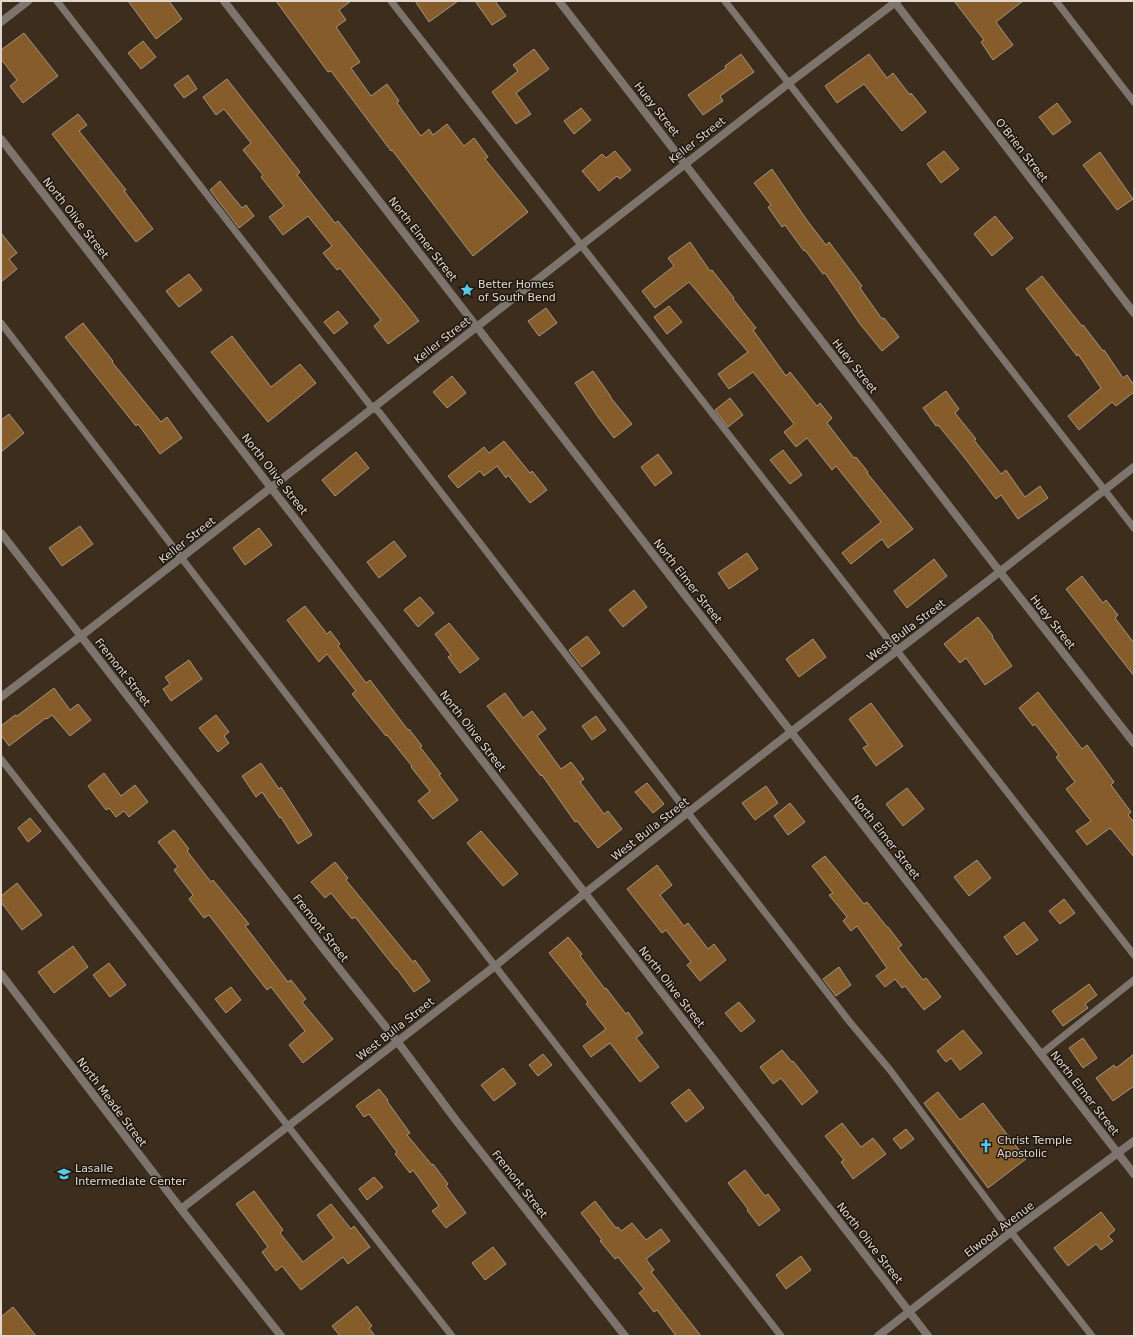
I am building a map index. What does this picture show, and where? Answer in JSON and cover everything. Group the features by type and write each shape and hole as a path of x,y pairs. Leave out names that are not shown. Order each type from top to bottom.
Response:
{"street":[{"path":"1,22 28,1"},
{"name":"North Elmer Street","path":"224,1 1134,1174"},
{"name":"Huey Street","path":"559,1 1134,744"},
{"name":"Keller Street","path":"1,697 182,558 685,164 895,2"},
{"name":"O'Brien Street","path":"895,2 1134,313"},
{"name":"North Olive Street","path":"1,139 928,1336"},
{"name":"West Bulla Street","path":"181,1209 495,966 585,893 791,732 1134,467"},
{"name":"Fremont Street","path":"1,533 322,947 397,1041 455,1120 625,1336"},
{"name":"North Meade Street","path":"1,974 181,1209 281,1336"},
{"name":"Elwood Avenue","path":"878,1336 1011,1232 1134,1141"}],"lane":[{"path":"57,1 370,405 379,412 688,814 890,1070 1011,1232 1092,1336"},
{"path":"390,1 1134,954"},
{"path":"725,1 1134,528"},
{"path":"1056,1 1134,102"},
{"path":"1,323 495,966 782,1336"},
{"path":"1,758 452,1336"},
{"path":"1041,1054 1134,980"}],"building":[{"path":"128,1 169,1 182,19 156,39"},
{"path":"276,1 351,1 339,10 346,20 336,27 360,62 351,68 371,96 387,84 399,101 397,103 421,136 429,129 433,135 447,124 464,146 474,138 488,157 485,159 528,212 473,256 331,71 328,72"},
{"path":"415,1 458,1 429,22"},
{"path":"475,1 495,1 506,16 492,25"},
{"path":"954,1 1023,1 996,22 1013,45 993,60 981,42 984,40"},
{"path":"24,33 58,76 23,103 10,86 17,80 1,59 1,50"},
{"path":"143,41 156,57 141,69 128,53"},
{"path":"534,49 549,69 516,93 531,114 516,124 492,92 518,71 513,65"},
{"path":"741,54 754,72 720,96 723,101 703,115 688,95 726,68 725,66"},
{"path":"869,54 887,78 893,73 910,95 911,93 926,112 902,131 864,84 837,103 825,86"},
{"path":"188,75 197,89 184,98 174,85"},
{"path":"227,79 300,172 297,175 335,223 338,221 419,321 388,344 374,326 381,320 340,268 337,270 323,253 332,246 308,216 283,235 269,217 284,206 261,177 263,175 243,150 251,143 224,109 216,115 203,97"},
{"path":"1057,103 1071,122 1053,135 1039,117"},
{"path":"581,108 591,120 574,134 564,121"},
{"path":"78,114 87,125 79,131 126,190 124,191 153,229 136,242 52,134"},
{"path":"615,151 631,170 620,179 617,176 599,191 582,171 602,154 606,158"},
{"path":"944,151 959,169 941,183 927,164"},
{"path":"1100,152 1133,199 1117,210 1083,165"},
{"path":"772,169 806,219 826,245 829,242 862,286 860,288 882,319 884,318 899,337 882,351 860,324 825,273 823,274 785,225 782,227 768,207 771,205 754,183"},
{"path":"220,181 242,208 246,205 254,216 239,228 210,190"},
{"path":"995,216 1013,238 992,256 974,234"},
{"path":"1,233 17,253 9,259 17,269 1,282"},
{"path":"690,242 710,271 712,270 756,328 753,330 786,376 790,372 817,406 820,403 832,418 827,423 913,529 888,548 882,539 851,564 842,553 881,522 836,466 832,470 807,438 796,447 784,432 794,424 753,372 729,389 718,374 748,352 689,282 655,308 642,291 674,266 668,258"},
{"path":"189,274 202,290 179,307 166,291"},
{"path":"1042,276 1082,326 1083,325 1103,351 1104,350 1123,378 1127,375 1134,385 1134,392 1116,406 1112,402 1079,430 1068,416 1101,388 1078,354 1077,356 1026,289"},
{"path":"669,306 682,322 667,334 654,317"},
{"path":"546,308 557,323 539,336 528,321"},
{"path":"338,311 348,323 334,334 324,322"},
{"path":"83,323 113,361 112,362 161,422 167,417 182,438 160,454 138,424 136,426 65,337"},
{"path":"232,336 271,387 300,364 316,383 268,422 211,352"},
{"path":"593,371 611,398 632,424 614,438 575,383"},
{"path":"452,376 466,393 447,408 433,392"},
{"path":"946,391 959,409 955,413 1001,474 1006,470 1025,497 1040,486 1048,498 1018,519 1001,495 996,499 964,457 938,425 936,426 923,408"},
{"path":"730,398 743,415 728,427 715,410"},
{"path":"9,414 24,433 1,452 1,420"},
{"path":"504,441 530,473 532,471 547,490 530,503 508,475 506,478 497,466 484,476 480,471 458,488 448,476 484,447 489,453"},
{"path":"783,450 802,475 790,484 770,460"},
{"path":"356,452 369,468 335,496 322,480"},
{"path":"658,454 672,473 655,486 641,467"},
{"path":"80,526 93,544 62,566 49,548"},
{"path":"259,528 272,545 245,565 233,548"},
{"path":"394,541 406,556 379,578 367,562"},
{"path":"747,553 758,569 729,589 718,573"},
{"path":"934,559 947,576 907,608 894,591"},
{"path":"1082,576 1103,603 1106,600 1118,615 1115,618 1134,643 1134,676 1066,589"},
{"path":"634,590 647,607 623,627 609,610"},
{"path":"420,597 434,613 418,627 404,610"},
{"path":"305,606 327,634 330,631 340,644 338,646 366,683 370,680 408,730 409,729 422,746 420,747 441,774 439,775 458,800 433,819 418,801 430,791 411,767 412,766 352,694 356,691 327,654 319,662 287,620"},
{"path":"978,617 993,636 992,637 1012,666 985,685 966,658 960,663 944,644"},
{"path":"449,623 479,659 460,673 448,657 451,655 435,634"},
{"path":"587,636 600,653 582,667 569,650"},
{"path":"813,639 826,657 799,677 786,659"},
{"path":"189,660 202,679 171,701 163,689 170,684 165,677"},
{"path":"54,688 70,710 78,704 91,720 70,736 52,715 9,746 1,735 1,726"},
{"path":"1038,692 1082,749 1087,745 1114,782 1111,785 1131,812 1128,815 1134,822 1134,857 1110,828 1087,845 1076,831 1091,821 1066,789 1075,782 1056,757 1059,755 1035,724 1033,726 1019,708"},
{"path":"505,693 523,718 532,711 546,729 537,736 561,769 571,762 584,779 580,782 604,814 608,811 622,829 598,848 577,821 575,822 542,775 541,776 487,706"},
{"path":"871,703 903,746 876,766 863,748 868,745 849,719"},
{"path":"216,715 229,732 224,736 229,743 218,752 199,728"},
{"path":"596,716 606,730 592,740 582,726"},
{"path":"261,763 279,789 281,787 312,835 298,844 281,817 280,818 262,792 256,797 242,776"},
{"path":"104,773 121,796 135,785 148,802 129,817 124,811 116,817 109,808 106,810 88,786"},
{"path":"647,783 664,804 653,813 635,792"},
{"path":"766,786 778,803 755,820 742,803"},
{"path":"907,788 924,809 903,826 886,804"},
{"path":"790,803 805,822 788,835 774,816"},
{"path":"30,818 41,831 28,842 18,828"},
{"path":"174,830 189,849 187,851 211,882 213,880 249,924 245,926 288,982 291,980 306,999 302,1002 333,1039 303,1063 289,1045 305,1031 271,987 267,990 209,915 204,918 189,899 193,895 174,870 178,867 158,842"},
{"path":"481,831 518,874 503,886 467,843"},
{"path":"825,856 864,904 867,902 888,927 902,945 898,948 923,980 926,978 941,997 924,1010 905,986 902,988 895,979 885,987 876,976 887,968 857,926 851,931 843,921 847,917 829,895 833,893 812,866"},
{"path":"977,860 991,878 969,896 954,877"},
{"path":"335,862 348,878 346,880 413,962 415,960 430,981 414,992 355,917 352,919 331,893 325,898 311,882"},
{"path":"657,865 672,885 660,895 684,926 688,923 708,949 714,944 726,960 700,981 687,965 691,962 666,930 662,933 627,889"},
{"path":"17,883 42,915 22,930 1,902 1,896"},
{"path":"1064,899 1075,913 1060,924 1049,911"},
{"path":"1024,922 1038,940 1017,955 1004,937"},
{"path":"568,937 582,954 580,956 605,989 606,988 626,1014 628,1012 643,1033 636,1038 659,1067 640,1082 610,1043 591,1057 583,1046 606,1029 586,1004 588,1002 549,953"},
{"path":"73,946 88,967 54,993 38,972"},
{"path":"109,963 126,985 110,997 93,975"},
{"path":"839,967 851,985 836,996 823,979"},
{"path":"1089,984 1097,995 1085,1004 1088,1008 1063,1026 1052,1011"},
{"path":"231,987 241,1000 226,1013 215,999"},
{"path":"739,1002 755,1021 741,1032 725,1013"},
{"path":"963,1030 982,1053 960,1070 951,1058 946,1062 937,1051"},
{"path":"1083,1038 1097,1058 1083,1068 1069,1048"},
{"path":"782,1050 818,1092 802,1105 781,1078 773,1084 760,1067"},
{"path":"543,1054 552,1065 538,1076 529,1065"},
{"path":"1134,1054 1134,1086 1113,1101 1096,1078 1114,1065 1116,1068"},
{"path":"503,1068 516,1084 494,1101 481,1085"},
{"path":"379,1089 410,1133 407,1135 432,1165 433,1164 448,1184 446,1186 466,1213 446,1228 432,1211 439,1206 413,1170 410,1173 395,1154 397,1152 369,1114 364,1117 356,1106"},
{"path":"689,1089 704,1108 686,1122 671,1103"},
{"name":"Christ Temple Apostolic","path":"938,1092 960,1120 983,1103 1026,1159 988,1188 924,1103"},
{"path":"842,1123 861,1147 873,1138 886,1154 853,1179 841,1162 844,1160 825,1136"},
{"path":"906,1129 914,1139 901,1149 893,1139"},
{"path":"745,1170 765,1196 768,1194 780,1210 759,1226 728,1183"},
{"path":"374,1177 383,1187 367,1200 359,1189"},
{"path":"254,1191 283,1230 280,1233 303,1262 334,1238 317,1215 331,1204 351,1229 354,1226 370,1247 348,1264 343,1257 301,1290 282,1266 276,1271 262,1252 268,1247 236,1204"},
{"path":"595,1201 616,1228 618,1227 621,1231 632,1223 646,1240 661,1229 670,1241 646,1259 654,1270 651,1272 701,1336 676,1336 657,1310 654,1312 639,1293 644,1289 618,1257 615,1259 600,1241 602,1240 581,1213"},
{"path":"1101,1212 1115,1230 1108,1236 1113,1241 1101,1250 1096,1244 1068,1266 1054,1248"},
{"path":"493,1247 506,1264 485,1280 472,1263"},
{"path":"801,1256 811,1270 786,1289 776,1275"},
{"path":"357,1306 372,1326 369,1328 375,1336 340,1336 332,1326"},
{"path":"13,1307 36,1336 1,1336 1,1317"}],"place":[{"name":"Better Homes of South Bend","path":"467,290"},
{"name":"Christ Temple Apostolic","path":"986,1146"},
{"name":"Lasalle Intermediate Center","path":"64,1174"}]}
